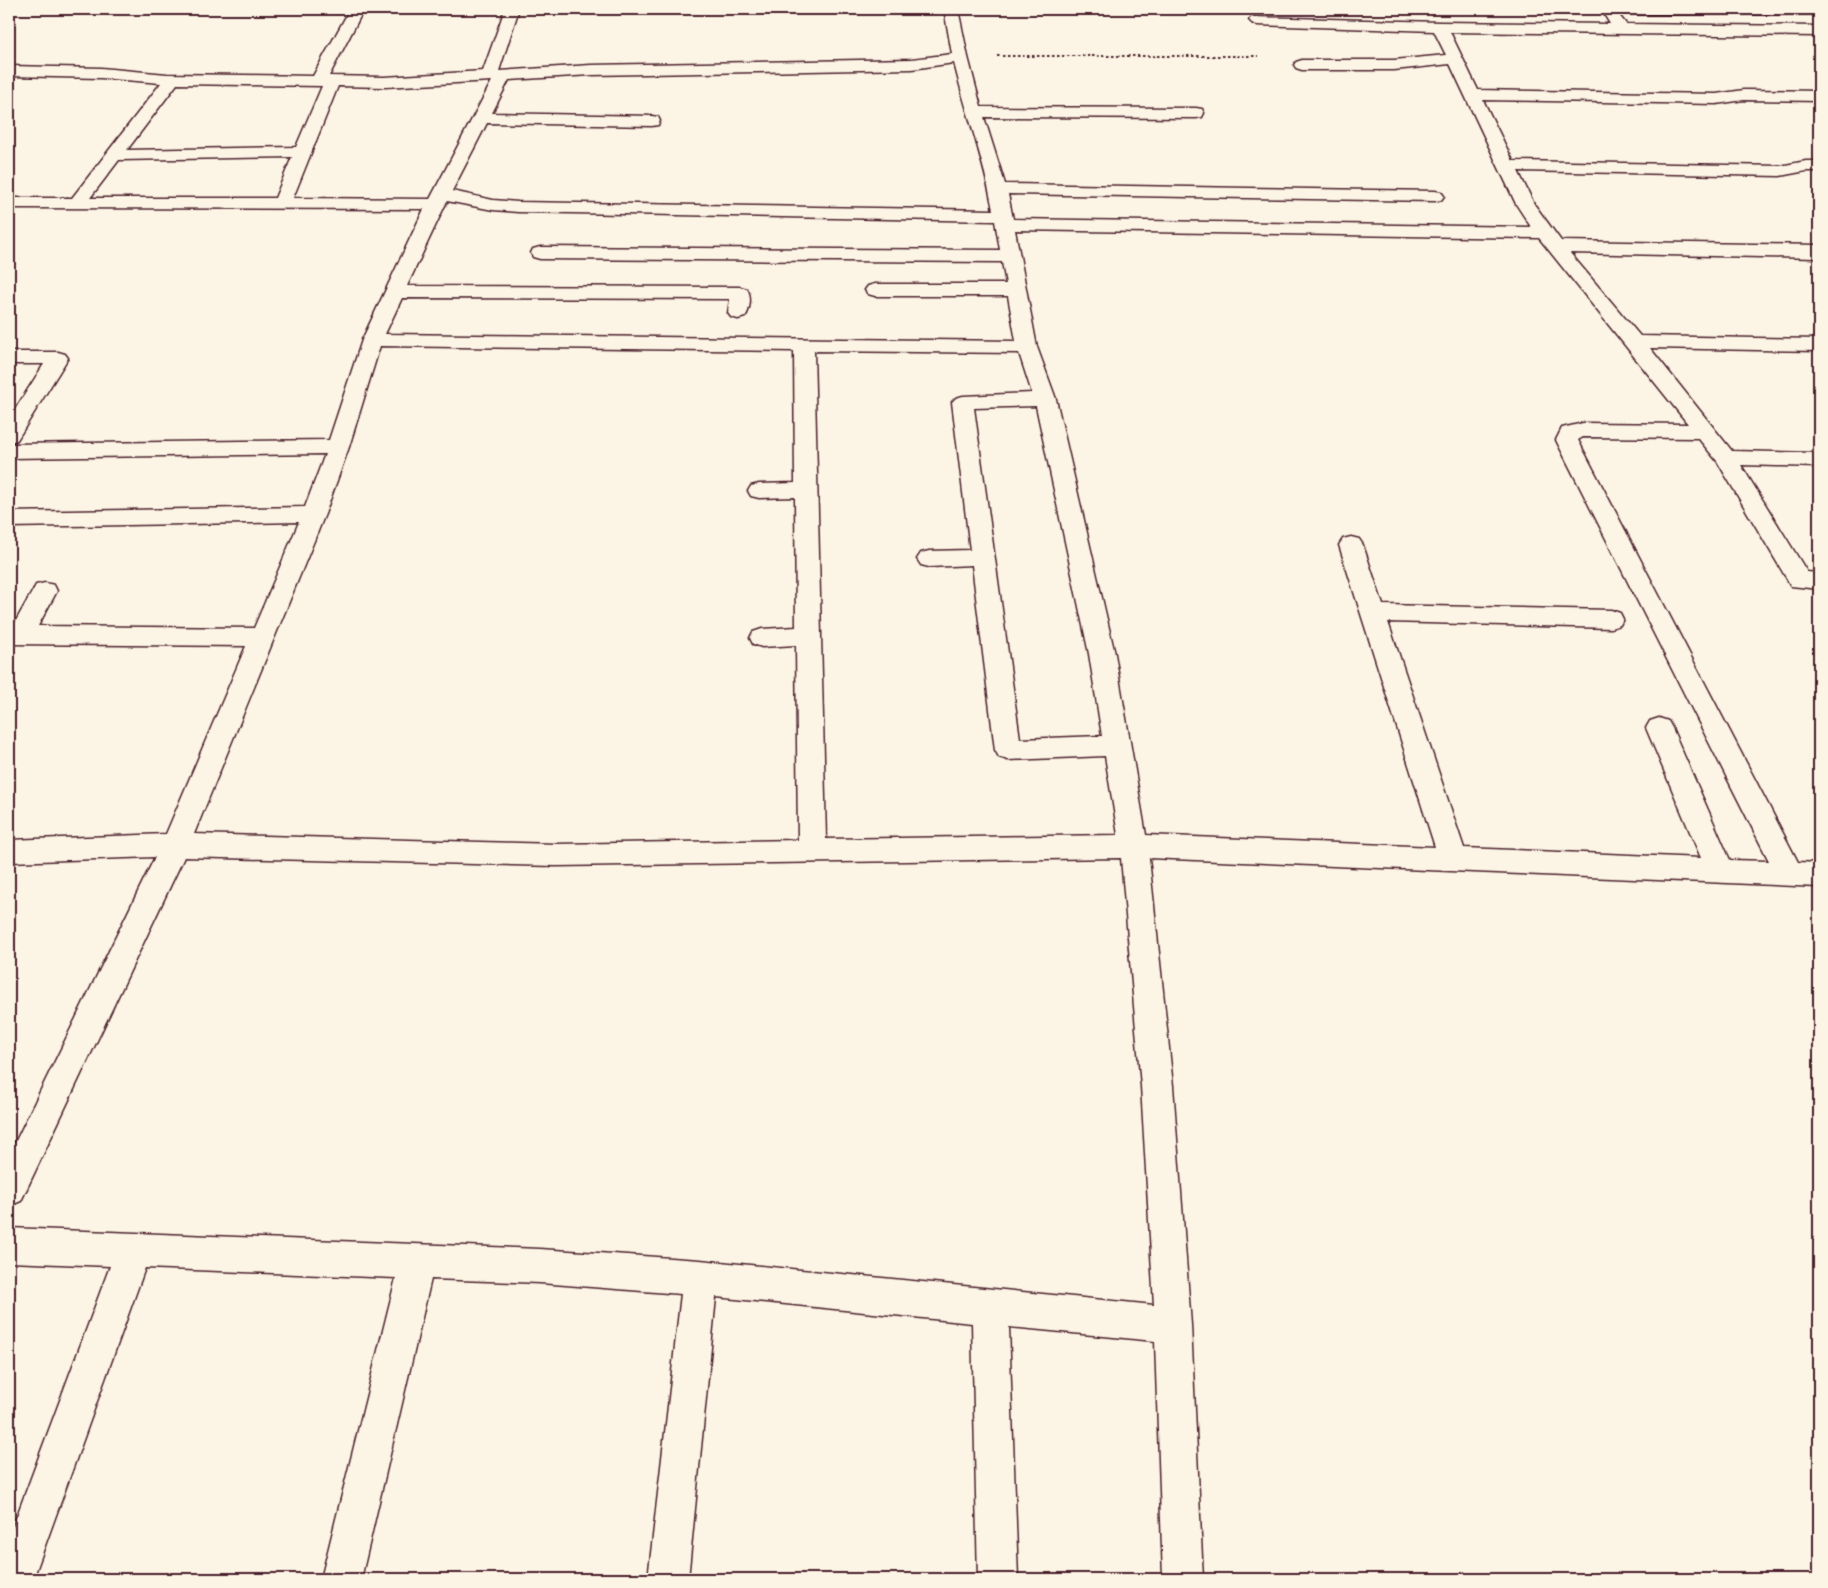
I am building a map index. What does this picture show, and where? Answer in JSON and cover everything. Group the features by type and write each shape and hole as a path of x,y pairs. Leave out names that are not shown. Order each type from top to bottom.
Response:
{"street":[{"path":"282,204 303,152 325,80 357,9"},
{"path":"9,1190 176,846 314,514 338,447 372,340 438,199 481,118 496,76 512,9"},
{"path":"951,9 974,112 998,190 1027,347 1045,399 1102,654 1134,846 1157,1086 1173,1325 1183,1579"},
{"path":"1621,29 1608,9 1819,10"},
{"path":"1257,20 1440,27 1819,31"},
{"path":"1440,27 1525,204 1550,240 1726,458 1800,580 1819,581"},
{"path":"9,71 101,73 173,79 384,82 591,70 912,64 960,56"},
{"path":"1302,65 1394,65 1455,59"},
{"path":"77,203 173,79"},
{"path":"1473,95 1716,99 1744,95 1819,96"},
{"path":"974,112 1196,113"},
{"path":"481,118 652,121"},
{"path":"114,155 303,152"},
{"path":"1506,166 1780,171 1806,166 1819,166"},
{"path":"998,190 1436,196"},
{"path":"9,203 282,204 438,199 518,207 1003,220 1819,251"},
{"path":"540,253 1010,256"},
{"path":"875,290 1016,290"},
{"path":"394,292 740,293 738,314"},
{"path":"372,340 1027,347"},
{"path":"1634,342 1819,345"},
{"path":"804,345 812,851"},
{"path":"9,358 58,358 9,435"},
{"path":"1045,399 963,402 1008,750 1117,745"},
{"path":"1704,431 1583,430 1570,433 1567,440 1790,874"},
{"path":"9,451 338,447"},
{"path":"1726,458 1819,460"},
{"path":"759,491 806,490"},
{"path":"9,519 314,514"},
{"path":"1351,545 1453,858"},
{"path":"929,559 983,557"},
{"path":"15,635 45,591"},
{"path":"1373,613 1611,619"},
{"path":"15,635 262,637"},
{"path":"762,638 809,635"},
{"path":"1659,728 1720,871"},
{"path":"9,851 176,846 556,856 1134,846 1453,858 1819,875"},
{"path":"9,1245 540,1266 700,1278 1173,1325"},
{"path":"13,1579 134,1250"},
{"path":"340,1579 417,1262"},
{"path":"668,1579 700,1278"},
{"path":"990,1306 998,1579"}],"path":[{"path":"960,56 1257,56"}]}
